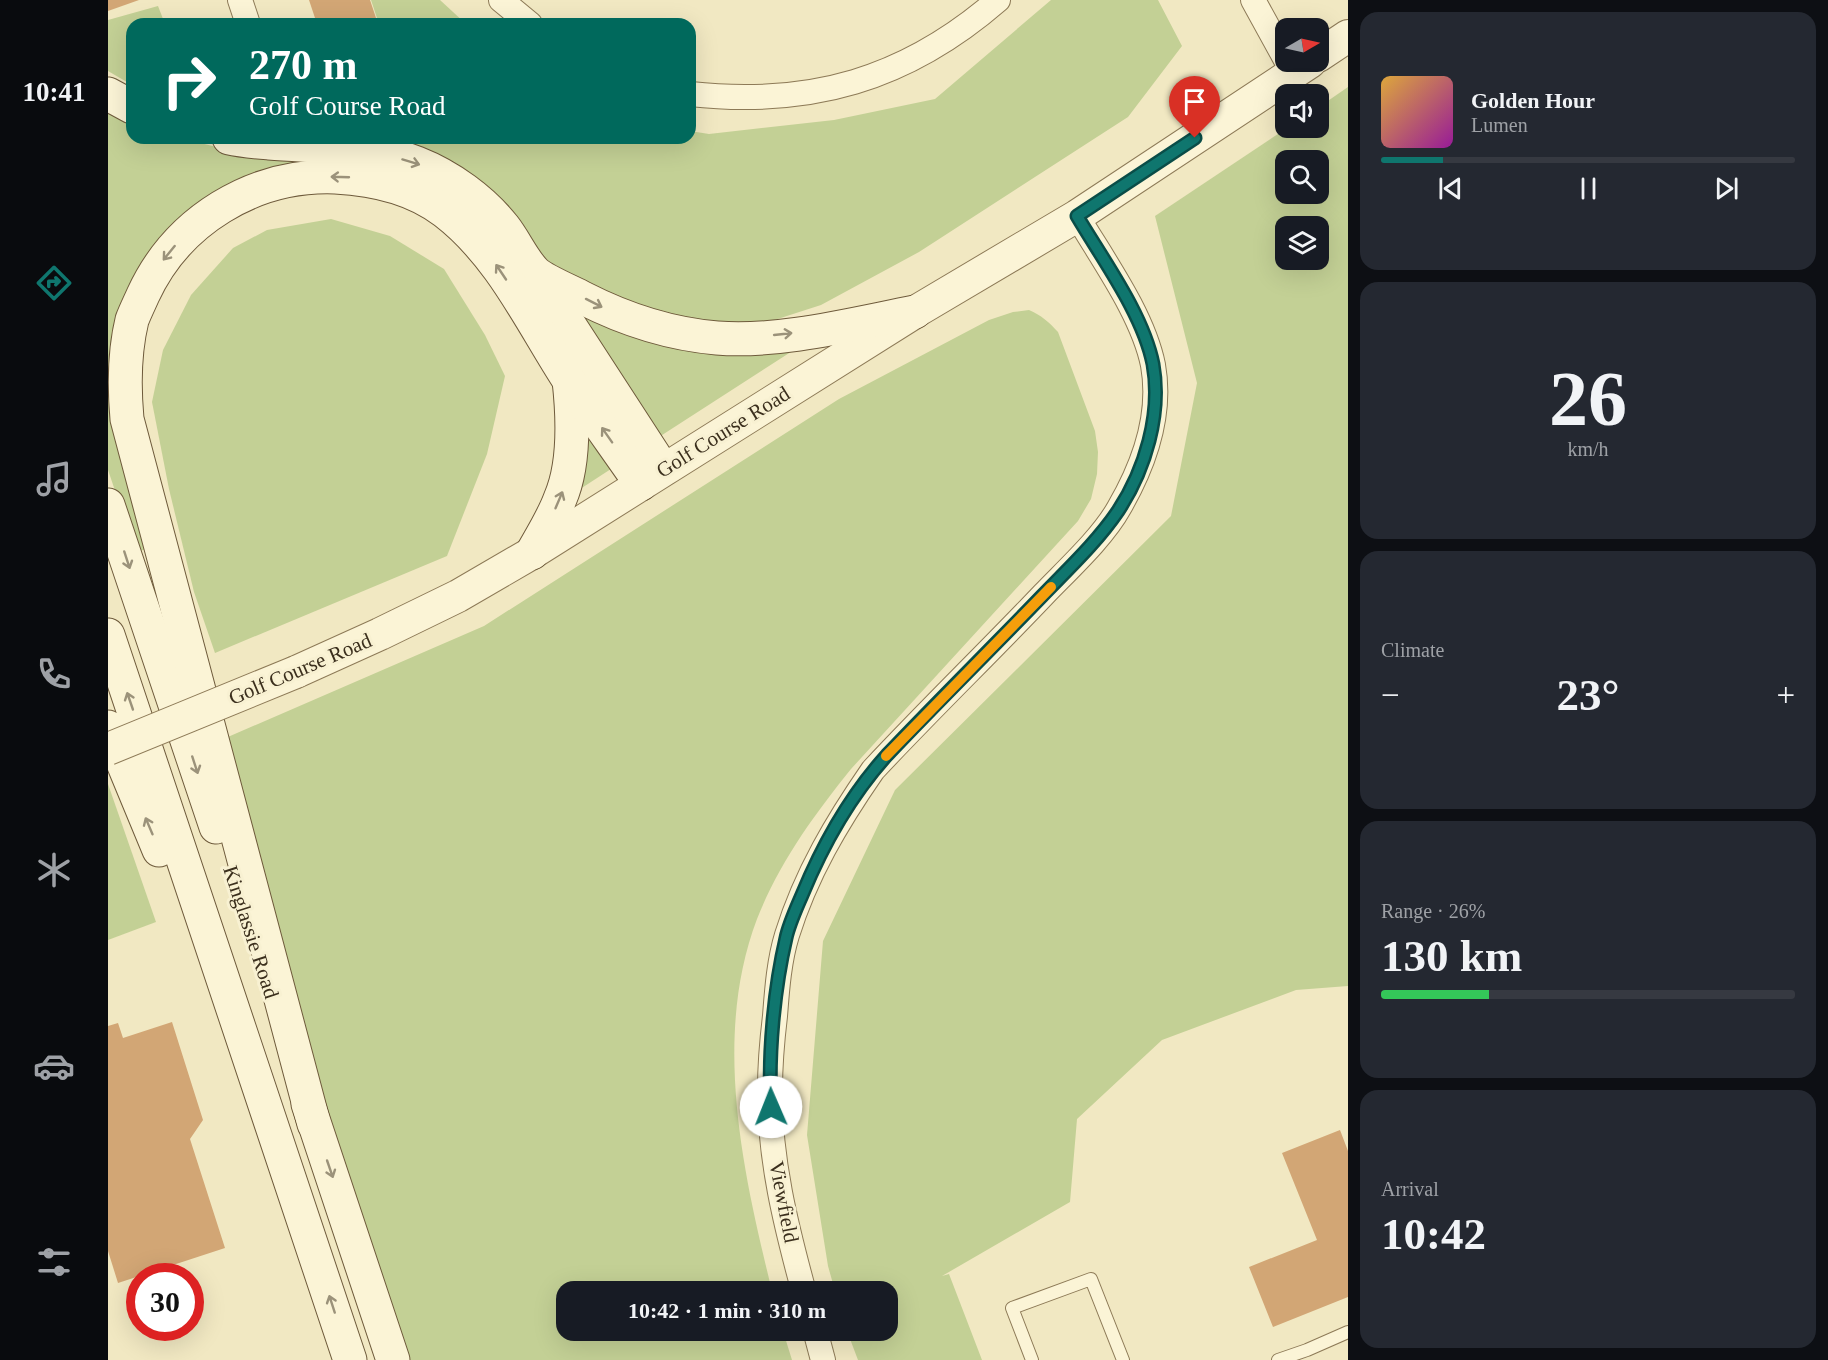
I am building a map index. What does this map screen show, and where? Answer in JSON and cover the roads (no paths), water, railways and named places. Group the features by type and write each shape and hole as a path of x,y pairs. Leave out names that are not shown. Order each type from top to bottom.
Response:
{"main road":[{"path":"108,94 126,104"},
{"path":"296,144 380,154 417,163 477,198 503,226 536,273 652,476"},
{"path":"314,1124 127,419 124,387 125,353 133,318 149,282 166,255 189,230 221,206 251,190 284,180 318,176 356,178 383,183 422,196 447,213 489,254 569,380 652,476"},
{"path":"536,273 603,308 638,323 678,333 719,338 761,337 812,331 915,312"},
{"path":"532,553 561,498 567,473 572,412 569,380"},
{"name":"Kinglassie Road","path":"108,505 393,1360"},
{"name":"Kinglassie Road","path":"108,635 350,1360"},
{"path":"108,727 269,1112"}],"street":[{"path":"240,0 246,18"},
{"path":"501,0 523,18"},
{"path":"696,95 728,99 784,97 838,88 889,70 946,39 998,0"},
{"path":"1253,0 1275,34"},
{"path":"1329,49 1348,36"},
{"name":"Golf Course Road","path":"108,749 296,672 458,596 532,553 915,312 1077,216 1283,72"},
{"name":"Viewfield","path":"801,1281 781,1200 772,1141 770,1090 777,986 786,937 816,860 844,811 873,770 1086,550 1118,511 1138,474 1150,439 1156,388 1153,364 1144,336 1134,313 1077,216"},
{"path":"818,1341 823,1360"}],"lane":[{"path":"1032,1360 1012,1308 1091,1279 1122,1360"},
{"path":"1278,1360 1348,1332"}]}
